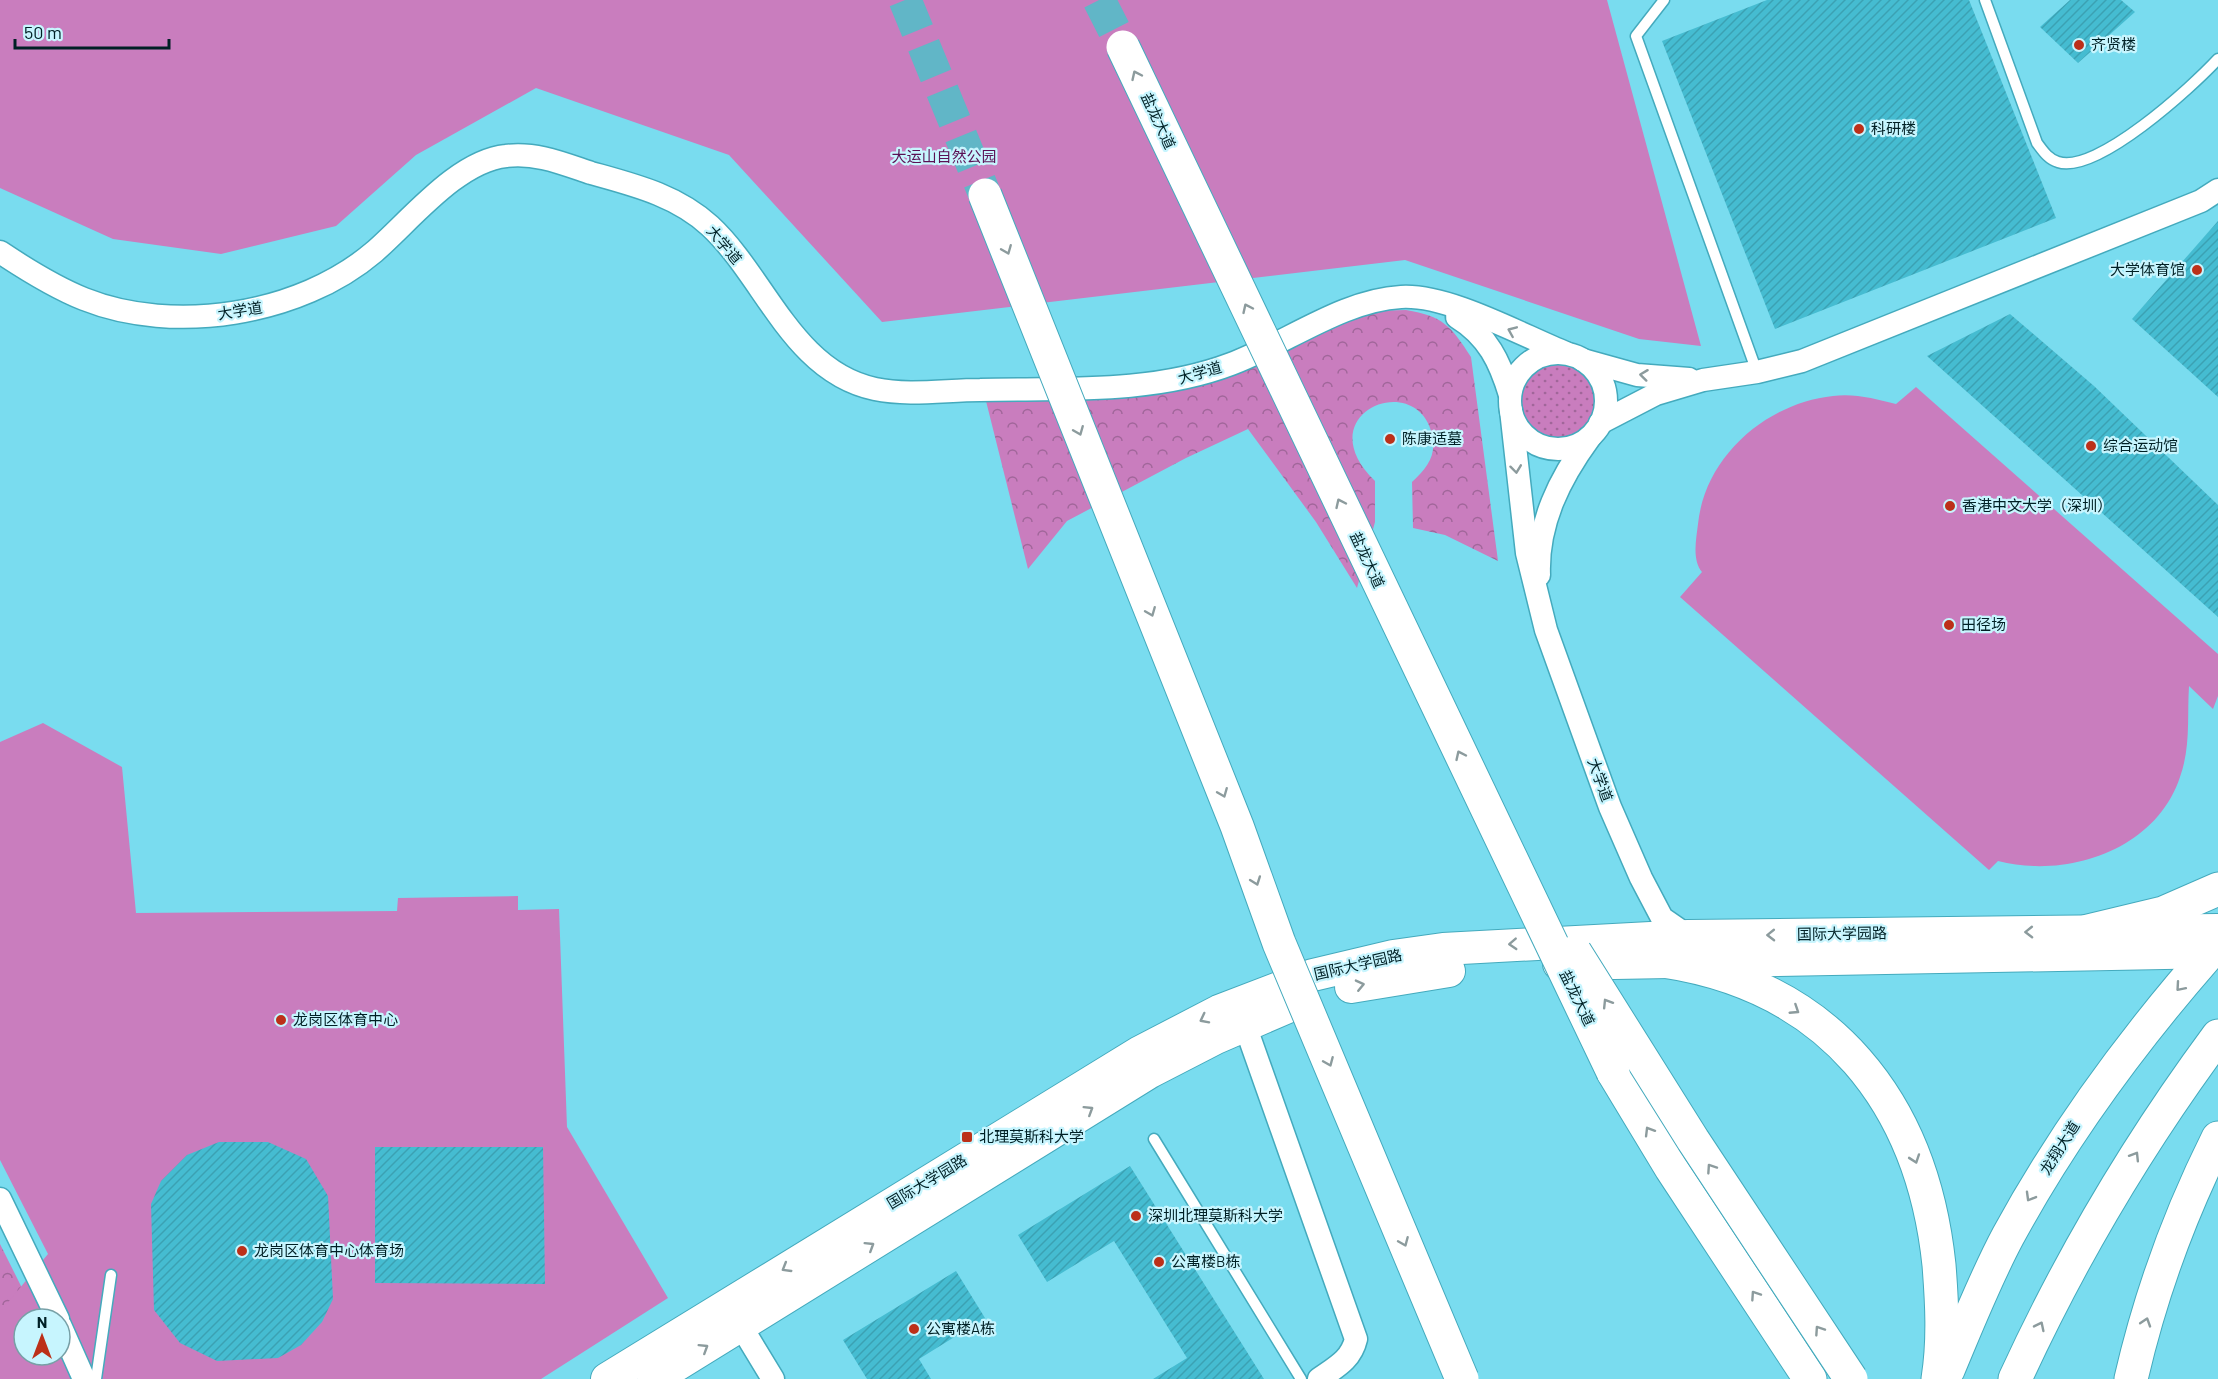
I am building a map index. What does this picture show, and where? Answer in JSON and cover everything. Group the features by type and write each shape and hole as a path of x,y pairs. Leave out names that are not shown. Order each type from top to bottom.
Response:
{"main road":[{"name":"盐龙大道","path":"1123,47 1613,1072 1671,1168 1810,1379"},
{"path":"985,195 1236,826 1279,943 1462,1379"},
{"path":"1480,797 1693,1140 1851,1379"},
{"path":"2088,931 2163,913 2218,889"},
{"name":"龙翔大道","path":"1944,1379 2007,1238 2043,1174 2121,1058 2216,945"},
{"path":"1663,961 1727,974 1784,1003 1840,1043 1883,1091 1914,1156 1936,1240 1943,1322 1938,1379"},
{"path":"2015,1379 2051,1303 2111,1194 2174,1097 2218,1036"},
{"path":"2131,1379 2140,1341 2161,1276 2182,1218 2218,1138"}],"street":[{"name":"大学道","path":"0,252 32,274 87,300 141,314 208,316 264,308 317,290 369,256 476,164 505,156 535,156 660,193 684,207 711,227 795,337 819,360 845,379 875,389 914,391 1104,387 1151,384 1195,377 1235,363 1359,306 1400,297 1422,297 1452,305 1573,356 1593,368 1602,381 1606,396 1605,410 1596,429 1560,484 1548,514 1539,569 1540,607"},
{"path":"1596,429 1656,394 1702,380 1757,372 1802,361 2201,201 2218,190"},
{"name":"大学道","path":"1422,297 1478,332 1500,365 1516,425 1526,436 1539,444 1553,448 1568,447 1596,429"},
{"path":"1510,403 1514,381 1522,368 1535,358 1550,353 1573,356 1637,375 1702,380"},
{"name":"大学道","path":"1510,403 1527,553 1540,607 1610,807 1641,878 1662,918 1688,936"},
{"name":"国际大学园路","path":"1242,1014 1313,975 1393,956 1484,946 1688,936 2088,931 2216,945"},
{"name":"国际大学园路","path":"654,1379 734,1315 1140,1052 1242,1014 1384,979 1475,968 2216,945"},
{"path":"1242,1014 1356,1339 1354,1350 1345,1362 1318,1379"},
{"path":"0,1199 52,1307"},
{"path":"734,1315 773,1379"},
{"name":"国际大学园路","path":"606,1379 734,1315"},
{"path":"72,1352 84,1379"}],"lane":[{"path":"1664,0 1636,36 1757,372"},
{"path":"1985,0 2037,143 2046,154 2058,162 2075,163 2092,156 2157,117 2218,59"},
{"path":"1154,1139 1301,1379"},
{"path":"96,1379 111,1275"}],"green space":[{"name":"大运山自然公园","path":"0,0 1607,0 1701,346 1639,339 1405,260 882,322 729,155 536,88 416,155 336,226 221,254 113,239 0,188"},
{"path":"1370,311 1419,312 1445,324 1458,337 1471,357 1498,561 1445,535 1413,528 1412,482 1430,461 1433,449 1432,434 1422,414 1407,404 1389,402 1372,408 1358,419 1353,436 1357,457 1375,481 1375,522 1357,588 1316,522 1248,429 1186,458 1067,521 1028,569 985,397 1151,393 1197,386"},
{"path":"1558,364 1572,367 1584,375 1592,387 1595,401 1592,415 1584,427 1572,435 1558,438 1544,435 1532,427 1524,415 1521,401 1524,387 1532,375 1544,367"},
{"name":"田径场","path":"1916,387 2218,654 2218,696 2213,709 2189,686 2186,754 2180,777 2168,802 2151,823 2130,840 2106,853 2080,862 2052,866 2025,866 1998,861 1989,870 1680,597 1702,572 1697,562 1696,550 1703,499 1726,455 1743,437 1785,409 1809,401 1849,395 1896,404"},
{"name":"龙岗区体育中心","path":"43,723 122,767 136,913 397,911 398,898 518,896 518,910 559,909 567,1127 668,1298 541,1379 0,1379 0,1312 48,1254 0,1160 0,742"},
{"path":"0,1244 23,1290 0,1316"}],"building":[{"name":"科研楼","path":"1767,0 1969,0 2056,218 1775,329 1662,41"},
{"name":"齐贤楼","path":"2070,0 2121,0 2135,12 2078,63 2040,27"},
{"name":"大学体育馆","path":"2218,221 2218,397 2132,319"},
{"name":"综合运动馆","path":"2010,314 2094,386 2218,505 2218,617 1927,356"},
{"name":"龙岗区体育中心体育场","path":"219,1142 268,1142 306,1159 328,1196 333,1299 322,1322 301,1345 278,1358 217,1361 180,1343 154,1310 151,1204 161,1181 187,1155"},
{"path":"375,1147 543,1147 545,1284 375,1283"},
{"name":"公寓楼B栋","path":"1130,1166 1264,1379 1153,1379 1187,1358 1114,1241 1047,1282 1018,1235"},
{"name":"公寓楼A栋","path":"956,1271 985,1318 919,1359 931,1379 867,1379 843,1340"}],"tunnel":[{"path":"905,0 985,195"},
{"path":"1099,0 1123,47"}],"place":[{"name":"齐贤楼","path":"2079,45"},
{"name":"科研楼","path":"1859,129"},
{"name":"大学体育馆","path":"2197,270"},
{"name":"陈康适墓","path":"1390,439"},
{"name":"综合运动馆","path":"2091,446"},
{"name":"香港中文大学（深圳）","path":"1950,506"},
{"name":"田径场","path":"1949,625"},
{"name":"龙岗区体育中心","path":"281,1020"},
{"name":"北理莫斯科大学","path":"967,1137"},
{"name":"深圳北理莫斯科大学","path":"1136,1216"},
{"name":"龙岗区体育中心体育场","path":"242,1251"},
{"name":"公寓楼B栋","path":"1159,1262"},
{"name":"公寓楼A栋","path":"914,1329"}]}
